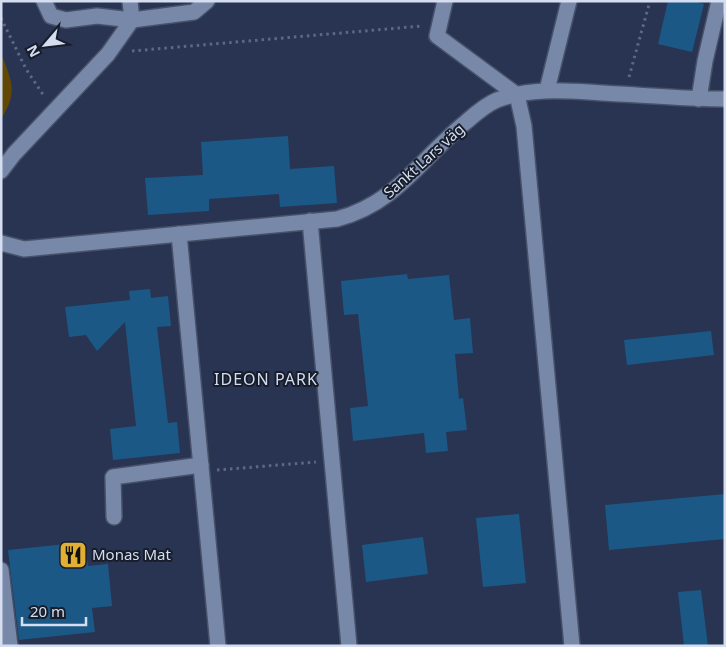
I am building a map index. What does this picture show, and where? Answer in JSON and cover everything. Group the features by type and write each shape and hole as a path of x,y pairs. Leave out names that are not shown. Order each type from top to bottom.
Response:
{"street":[{"path":"44,1 47,12 56,19 66,20 97,16 132,20 194,12 207,1"},
{"path":"1,171 14,154 108,54 132,20 130,1"},
{"path":"445,1 437,36 517,95 524,126 572,646"},
{"path":"547,90 569,1"},
{"path":"699,99 704,61 720,1"},
{"name":"Sankt Lars väg","path":"1,243 24,249 337,219 368,209 411,175 453,132 481,110 496,100 517,95 547,90 725,99"},
{"path":"310,221 330,460 349,646"},
{"path":"179,234 218,646"},
{"path":"114,517 113,477 202,468"},
{"path":"1,570 10,646"}],"path":[{"path":"624,94 650,1"},
{"path":"1,18 26,69 41,92 46,98 52,92"},
{"path":"108,54 422,26 437,36"},
{"path":"202,468 330,460"}],"shaded area":[{"path":"1,53 12,86 12,93 7,110 1,119"}],"building":[{"path":"668,1 694,1 704,4 692,52 658,44"},
{"path":"288,136 290,169 334,166 337,203 280,207 279,194 209,199 209,211 148,215 145,178 203,175 201,142"},
{"path":"407,274 408,279 449,275 454,320 470,318 473,353 455,354 459,399 463,398 467,430 446,432 448,451 426,453 424,433 353,441 350,408 368,406 358,314 344,315 341,281"},
{"path":"150,289 151,298 168,296 171,326 157,327 168,423 177,422 180,453 113,460 110,429 136,426 125,322 97,351 86,335 69,337 65,307 130,300 129,291"},
{"path":"711,331 714,355 627,365 624,340"},
{"path":"725,494 725,539 609,550 605,505"},
{"path":"519,514 526,583 483,587 476,518"},
{"path":"423,537 428,574 366,582 362,545"},
{"path":"85,542 88,566 108,564 112,606 92,608 95,632 19,640 8,550"},
{"path":"701,590 708,646 684,646 678,592"}],"place":[{"name":"Monas Mat","path":"73,555"}],"district":[{"name":"IDEON PARK","path":"266,379"}]}
